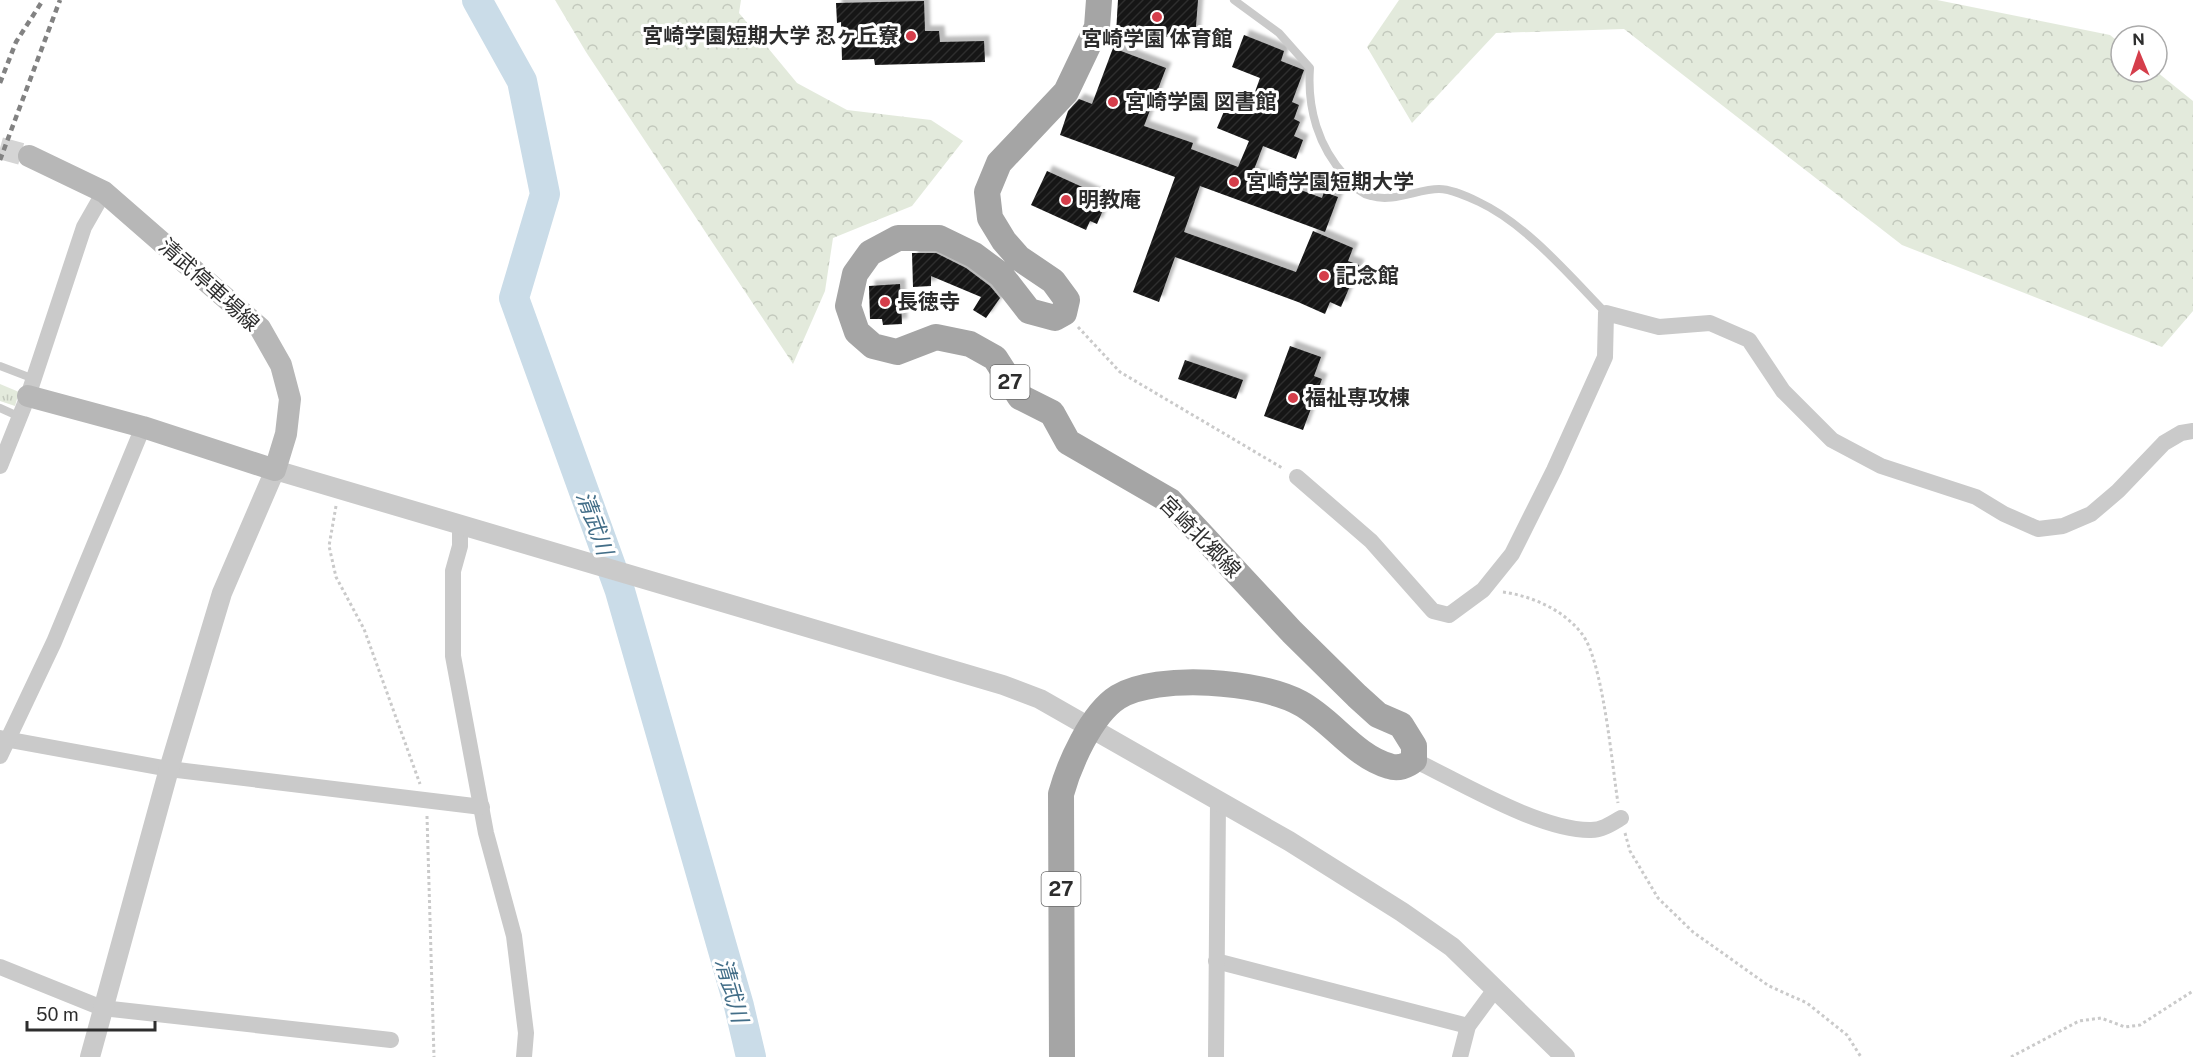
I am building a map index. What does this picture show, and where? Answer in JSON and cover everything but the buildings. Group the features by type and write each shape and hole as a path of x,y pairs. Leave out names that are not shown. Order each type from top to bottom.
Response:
{"main road":[{"path":"1064,313 1067,300 1053,281 1019,258 1004,241 990,218 987,192 999,163 1066,92 1097,27 1099,0"},
{"name":"清武停車場線","path":"29,156 104,192 260,328 280,364 290,399 286,434 275,470"},
{"name":"宮崎北郷線","path":"1064,313 1055,318 1029,311 1001,275 974,255 939,238 898,238 870,253 855,274 848,306 857,332 873,346 897,352 936,337 970,344 995,358 1020,397 1052,413 1068,442 1170,501 1292,632 1349,688 1378,715 1401,725 1414,746 1414,760"},
{"path":"31,388 275,470"},
{"name":"27","path":"1062,1057 1061,794 1069,766 1089,728 1117,698 1149,686 1231,684 1264,688 1300,703 1327,721 1365,755 1391,767 1407,766 1414,760"}],"street":[{"path":"0,466 31,388 84,227 104,192"},
{"path":"1297,477 1371,541 1433,612 1449,615 1483,590 1512,554 1554,470 1605,357 1606,313 1659,327 1710,323 1749,340 1783,391 1832,440 1881,466 1976,497 2004,514 2038,529 2063,526 2091,514 2118,491 2164,443 2181,433 2193,431"},
{"path":"0,756 4,739 54,642 143,427"},
{"path":"90,1057 102,1008 222,593 275,470 1003,685 1040,699 1288,841 1402,912 1452,947 1565,1057"},
{"path":"460,526 460,546 453,571 453,656 486,833 514,936 526,1033 524,1057"},
{"path":"4,739 170,770 482,807"},
{"path":"1414,760 1549,825 1591,830 1604,828 1621,819"},
{"path":"1216,1057 1218,801"},
{"path":"1216,961 1468,1026"},
{"path":"0,967 102,1008 391,1040"},
{"path":"1460,1057 1468,1026 1496,988"}],"lane":[{"path":"1234,0 1279,33 1310,68 1308,90 1318,136 1335,166 1353,186 1371,196 1391,197 1440,189 1479,202 1518,227 1606,313"},
{"path":"0,366 31,388"},
{"path":"0,408 20,417"}],"path":[{"path":"1064,313 1120,372 1297,477"},
{"path":"339,489 329,546 336,577 364,629 426,800 434,1057"},
{"path":"1483,590 1516,594 1546,605 1569,620 1584,635 1597,668 1621,819 1630,851 1658,898 1693,932 1769,986 1807,1004 1847,1035 1861,1057"},
{"path":"2011,1057 2079,1021 2101,1018 2125,1027 2140,1025 2193,991"}],"green space":[{"path":"555,0 741,0 739,13 797,83 847,110 931,120 963,141 912,206 833,238 825,291 793,364 586,52"},
{"path":"1399,0 1937,0 2109,35 2109,84 2169,84 2169,82 2193,101 2193,311 2162,347 1902,245 1624,29 1496,33 1412,123 1367,47"},
{"path":"0,384 19,392 15,406 0,401"}],"waterway":[{"name":"清武川","path":"477,0 522,81 545,194 514,298 620,591 739,1006 751,1057"}],"tunnel":[{"path":"0,148 29,156"}],"railway":[{"path":"0,83 16,42 43,0"},
{"path":"0,160 60,0"}],"place":[{"name":"宮崎学園 体育館","path":"1157,17"},
{"name":"宮崎学園短期大学 忍ヶ丘寮","path":"911,36"},
{"name":"宮崎学園 図書館","path":"1113,102"},
{"name":"宮崎学園短期大学","path":"1234,182"},
{"name":"明教庵","path":"1066,200"},
{"name":"記念館","path":"1324,276"},
{"name":"長徳寺","path":"885,302"},
{"name":"福祉専攻棟","path":"1293,398"}]}
